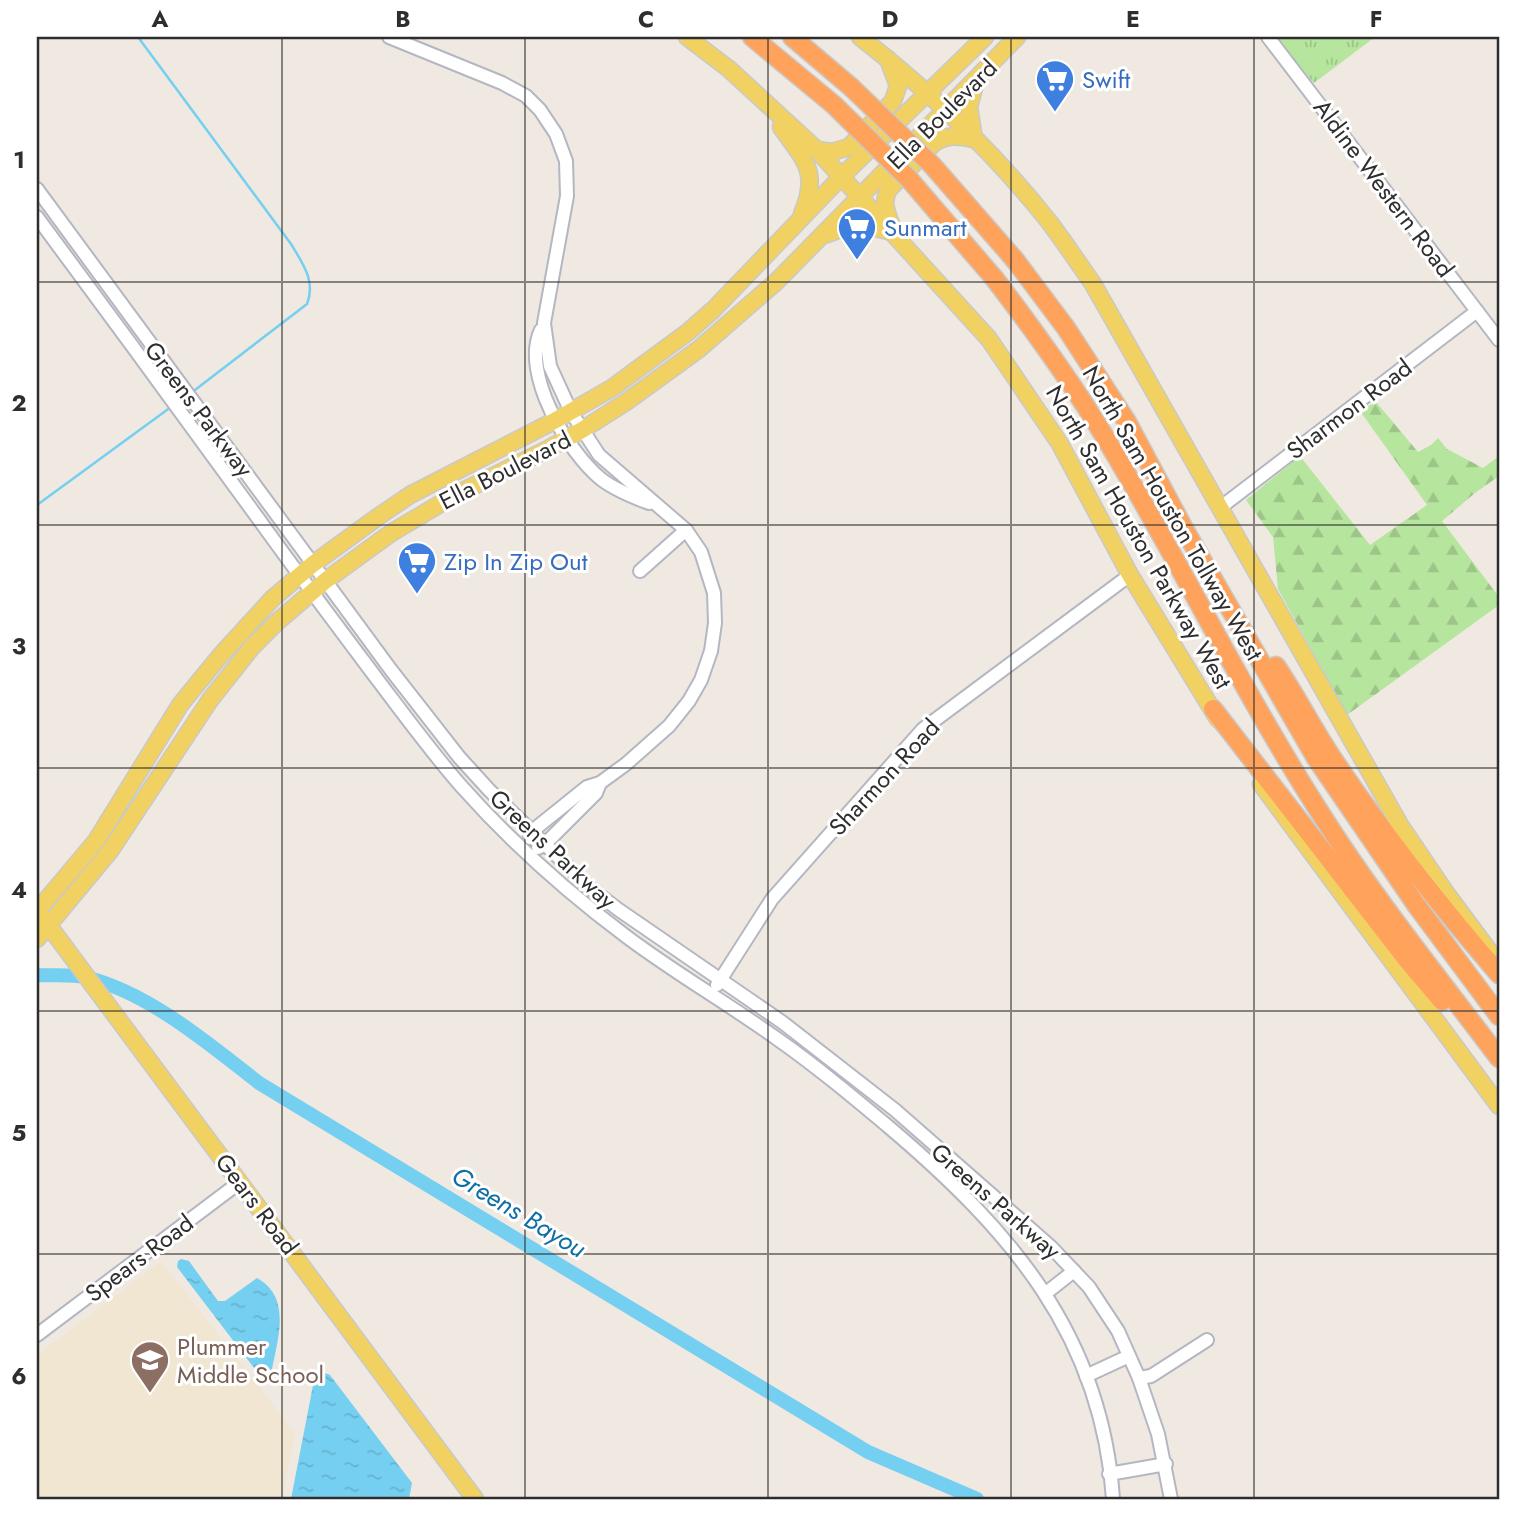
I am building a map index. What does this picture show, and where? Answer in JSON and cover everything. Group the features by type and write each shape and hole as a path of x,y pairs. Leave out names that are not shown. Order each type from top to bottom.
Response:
{"highway":[{"name":"North Sam Houston Tollway West","path":"752,37 834,105 909,179 994,278 1038,336 1104,436 1318,810 1353,863 1499,1058"},
{"name":"North Sam Houston Parkway West","path":"792,37 852,87 932,165 1015,260 1098,375 1127,422 1183,527"},
{"name":"North Sam Houston Tollway West","path":"1183,527 1316,758 1417,906 1499,1016"},
{"path":"1183,527 1281,674 1334,761 1405,860 1499,974"},
{"path":"1213,709 1408,961 1499,1067"}],"main road":[{"name":"North Sam Houston Parkway West","path":"687,37 763,99 817,150 972,318 1015,375 1060,444 1130,575 1249,769 1499,1105"},
{"path":"860,37 928,93 1008,174 1050,223 1093,284 1400,825 1499,964"},
{"name":"Ella Boulevard","path":"37,910 96,841 180,705 272,599 313,564 379,516 445,477 556,421 612,388 688,332 713,310 842,176 985,37"},
{"name":"Ella Boulevard","path":"37,939 110,850 170,758 234,669 275,624 325,581 391,533 455,495 582,430 699,349 765,292 1017,37"},
{"path":"817,150 832,152 849,147 893,101 898,86 888,59"},
{"path":"974,139 969,107 976,79"},
{"path":"763,99 802,153 808,169 810,192 800,220"},
{"path":"894,233 885,210 884,197 889,189 943,138 955,135 974,139"},
{"path":"808,248 831,232 856,223 894,233"},
{"path":"747,275 765,292"},
{"path":"688,332 699,349"},
{"path":"445,477 455,495"},
{"path":"220,656 234,669"},
{"path":"153,747 170,758"},
{"path":"96,841 110,850"},
{"name":"Gears Road","path":"37,910 475,1499"}],"street":[{"path":"390,37 502,83 526,96 540,110 556,134 566,161 567,196 544,323 538,335 537,366 546,400 566,438 601,480 656,506"},
{"name":"Aldine Western Road","path":"1268,37 1499,340"},
{"name":"Greens Parkway","path":"37,189 391,670 459,757 531,832 590,888 826,1055 1051,1247 1090,1287 1118,1331 1150,1405 1166,1465 1171,1499"},
{"name":"Greens Parkway","path":"37,216 312,593 464,789 526,852 609,924 654,957 713,993 827,1076 929,1162 978,1208 1020,1257 1046,1293 1086,1376 1100,1421 1113,1499"},
{"path":"106,310 118,299"},
{"name":"Sharmon Road","path":"1221,507 1477,311"},
{"path":"526,852 531,832 587,787 600,783 670,726 701,680 711,651 715,623 714,593 701,552 686,530 609,465 582,430 550,366 544,323"},
{"path":"239,492 253,482"},
{"path":"640,570 686,530"},
{"name":"Sharmon Road","path":"713,993 772,899 913,739 1130,575"},
{"path":"378,680 391,670"},
{"path":"526,852 544,845 596,793 600,783"},
{"path":"609,924 619,910"},
{"name":"Spears Road","path":"37,1335 240,1182"},
{"path":"1046,1293 1074,1271"},
{"path":"1139,1378 1151,1376 1207,1340"},
{"path":"1086,1376 1129,1356"},
{"path":"1109,1474 1166,1465"}],"shaded area":[{"name":"Plummer Middle School","path":"161,1261 295,1433 282,1499 37,1499 37,1355"}],"green space":[{"path":"1272,37 1375,37 1314,83"},
{"path":"1376,402 1418,452 1438,438 1447,449 1483,468 1499,456 1499,476 1442,521 1499,597 1499,605 1347,715 1278,589 1273,537 1246,500 1300,456 1370,545 1427,505 1360,411"}],"water":[{"path":"181,1259 189,1261 218,1301 225,1301 257,1278 268,1287 279,1308 280,1321 271,1374 265,1378 258,1373 177,1267"},
{"path":"323,1372 330,1375 412,1483 409,1499 291,1499 315,1375"}],"waterway":[{"path":"138,37 291,244 309,280 307,304 191,393"},
{"path":"37,505 171,407"},
{"name":"Greens Bayou","path":"37,975 85,977 132,994 199,1036 259,1083 868,1452 977,1499"}],"place":[{"name":"Swift","path":"1055,113"},
{"name":"Sunmart","path":"857,261"},
{"name":"Zip In Zip Out","path":"417,595"},
{"name":"Plummer Middle School","path":"150,1394"}]}
